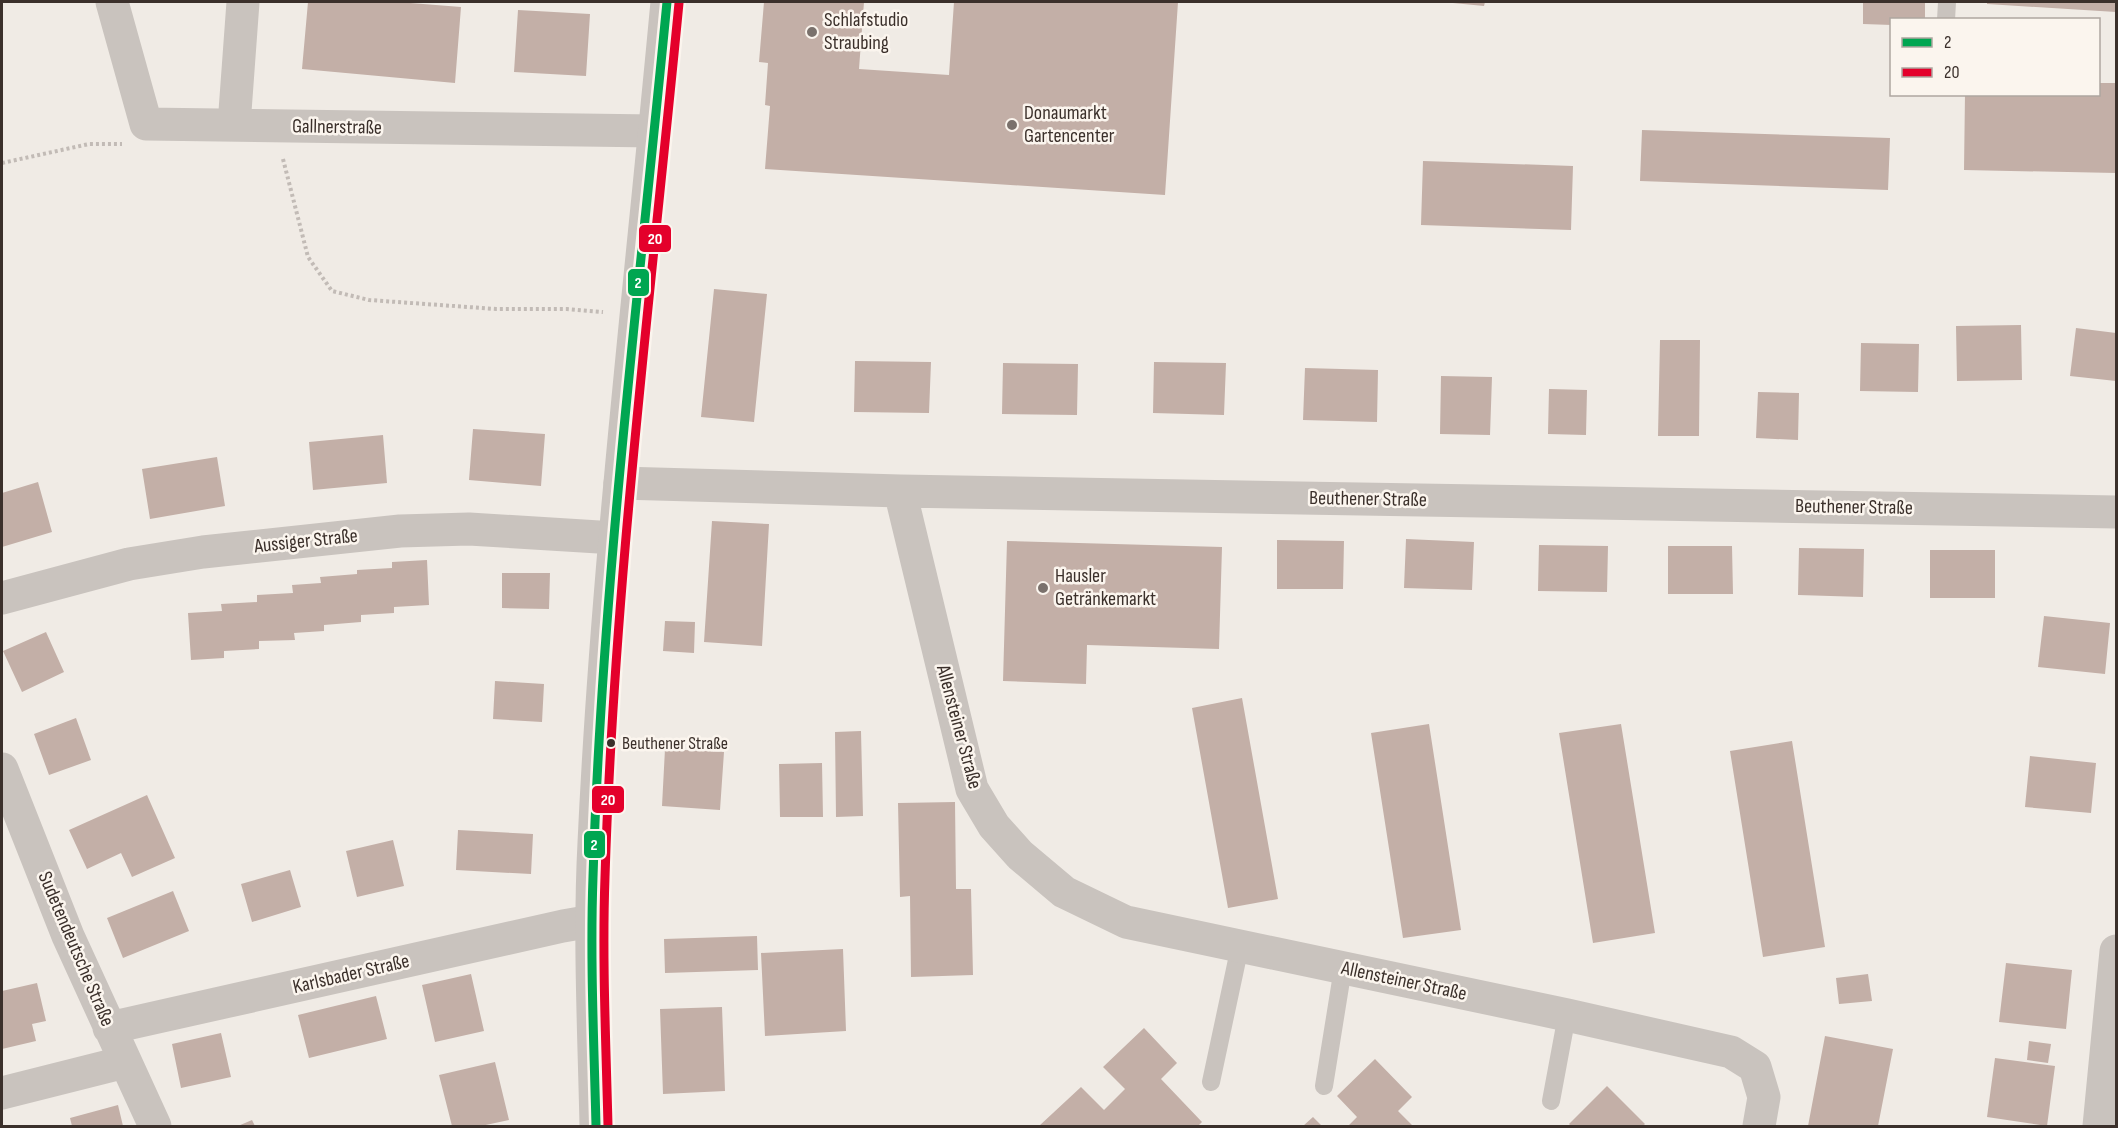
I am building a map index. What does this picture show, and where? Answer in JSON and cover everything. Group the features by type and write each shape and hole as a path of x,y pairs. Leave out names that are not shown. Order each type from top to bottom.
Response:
{"street":[{"name":"Gallnerstraße","path":"112,2 146,124 655,131"},
{"path":"234,125 243,2"},
{"path":"596,1126 592,921 594,843 615,538 667,2"},
{"name":"Beuthener Straße","path":"620,483 900,491 2116,512"},
{"name":"Allensteiner Straße","path":"900,491 972,789 994,826 1020,855 1064,892 1126,922 1731,1052 1755,1067 1764,1097 1759,1126"},
{"name":"Aussiger Straße","path":"2,598 129,564 203,552 400,531 469,529 615,538"},
{"name":"Sudetendeutsche Straße","path":"2,769 68,936 155,1126"},
{"name":"Karlsbader Straße","path":"109,1029 551,928 592,921"},
{"path":"2105,1119 2116,951"},
{"path":"2,1093 125,1062"}],"lane":[{"path":"1946,18 1947,2"},
{"path":"1211,1082 1240,946"},
{"path":"1324,1086 1343,968"},
{"path":"1551,1101 1567,1015"}],"path":[{"path":"276,126 308,257 332,291 369,300 496,309 567,309 610,313"},
{"path":"2,163 89,144 124,144"}],"building":[{"path":"308,2 398,2 461,7 455,83 302,69"},
{"name":"Donaumarkt Gartencenter","path":"764,2 864,2 859,69 949,75 954,2 1178,2 1165,195 765,169 770,106 765,105 768,63 759,62"},
{"path":"1454,2 1485,2 1484,6"},
{"path":"1863,2 1925,2 1925,18 1890,18 1890,25 1863,24"},
{"path":"1987,2 2116,2 2116,12 1987,4"},
{"path":"518,10 590,14 586,76 514,72"},
{"path":"2100,83 2116,83 2116,173 1964,170 1965,96 2100,96"},
{"path":"1642,130 1890,138 1888,190 1640,181"},
{"path":"1423,161 1573,166 1571,230 1421,225"},
{"path":"714,289 767,294 754,422 701,417"},
{"path":"2021,325 2022,380 1957,381 1956,326"},
{"path":"2076,328 2116,333 2116,381 2070,376"},
{"path":"1660,340 1700,340 1699,436 1658,436"},
{"path":"1861,343 1919,344 1918,392 1860,391"},
{"path":"855,361 931,362 929,413 854,412"},
{"path":"1154,362 1226,363 1224,415 1153,413"},
{"path":"1003,363 1078,364 1077,415 1002,414"},
{"path":"1305,368 1378,370 1377,422 1303,420"},
{"path":"1441,376 1492,377 1490,435 1440,434"},
{"path":"1549,389 1587,390 1586,435 1548,434"},
{"path":"1758,392 1799,393 1798,440 1756,438"},
{"path":"473,429 545,434 541,486 469,480"},
{"path":"383,435 387,483 313,490 309,442"},
{"path":"217,457 225,506 150,519 142,469"},
{"path":"38,482 52,532 2,547 2,493"},
{"path":"712,521 769,524 762,646 704,642"},
{"path":"1406,539 1474,542 1472,590 1404,588"},
{"path":"1277,540 1344,541 1343,589 1277,589"},
{"path":"1007,541 1222,547 1219,649 1087,645 1086,684 1003,681"},
{"path":"1539,545 1608,546 1607,592 1538,591"},
{"path":"1668,546 1732,546 1733,594 1668,594"},
{"path":"1799,548 1864,549 1863,597 1798,595"},
{"path":"1930,550 1995,550 1995,598 1930,598"},
{"path":"427,560 429,605 394,607 394,613 361,615 361,622 324,625 324,631 294,633 295,640 259,641 259,649 224,651 224,658 191,660 188,613 222,611 221,604 257,602 257,595 293,593 292,585 321,583 320,577 357,574 357,570 392,568 392,562"},
{"path":"502,573 550,573 549,609 502,608"},
{"path":"2044,616 2110,623 2105,674 2038,667"},
{"path":"665,621 695,622 694,653 663,651"},
{"path":"46,632 64,672 22,692 3,651"},
{"path":"495,681 544,684 542,722 493,719"},
{"path":"1242,698 1278,899 1228,908 1192,708"},
{"path":"76,718 91,760 49,775 34,734"},
{"path":"1429,724 1461,930 1403,938 1371,733"},
{"path":"1621,724 1655,933 1593,943 1559,733"},
{"path":"861,731 863,816 836,817 835,732"},
{"path":"1792,741 1825,947 1763,957 1730,751"},
{"path":"665,749 724,752 720,810 662,806"},
{"path":"2030,756 2096,763 2091,813 2025,807"},
{"path":"822,763 823,817 780,817 779,764"},
{"path":"147,795 175,858 132,877 121,853 87,869 69,830"},
{"path":"955,802 956,889 971,889 973,975 911,977 910,896 900,897 898,803"},
{"path":"458,830 533,834 531,874 456,870"},
{"path":"393,840 404,886 357,897 346,851"},
{"path":"290,870 301,907 252,922 241,884"},
{"path":"173,891 189,931 123,958 107,918"},
{"path":"757,936 758,970 665,973 664,939"},
{"path":"843,949 846,1031 765,1036 761,953"},
{"path":"2006,963 2072,970 2066,1029 1999,1022"},
{"path":"471,974 484,1031 435,1042 422,985"},
{"path":"1868,974 1872,1001 1839,1004 1836,978"},
{"path":"37,983 46,1021 32,1024 36,1041 2,1049 2,991"},
{"path":"376,996 387,1039 309,1058 298,1015"},
{"path":"722,1007 725,1091 663,1094 660,1009"},
{"path":"1144,1028 1177,1063 1161,1079 1202,1122 1198,1126 1039,1126 1081,1087 1104,1110 1125,1089 1103,1067"},
{"path":"221,1033 231,1077 181,1088 172,1044"},
{"path":"1825,1036 1893,1049 1878,1126 1808,1126"},
{"path":"2029,1041 2051,1044 2048,1063 2027,1060"},
{"path":"1995,1058 2055,1066 2047,1126 1987,1117"},
{"path":"1375,1059 1412,1097 1398,1111 1413,1126 1348,1126 1357,1117 1337,1096"},
{"path":"495,1062 509,1120 481,1126 452,1126 439,1075"},
{"path":"1607,1086 1645,1124 1643,1126 1571,1126 1569,1124"},
{"path":"118,1105 123,1126 72,1126 70,1118"},
{"path":"1313,1117 1322,1126 1303,1126"},
{"path":"252,1120 255,1126 238,1126"}],"transit line":[{"name":"2","path":"596,1126 592,908 604,658 623,439 667,2"},
{"name":"20","path":"608,1126 604,908 616,658 635,440 679,3"}],"place":[{"name":"Schlafstudio Straubing","path":"812,32"},
{"name":"Donaumarkt Gartencenter","path":"1012,125"},
{"name":"Hausler Getränkemarkt","path":"1043,588"},
{"name":"Beuthener Straße","path":"611,743"}]}
